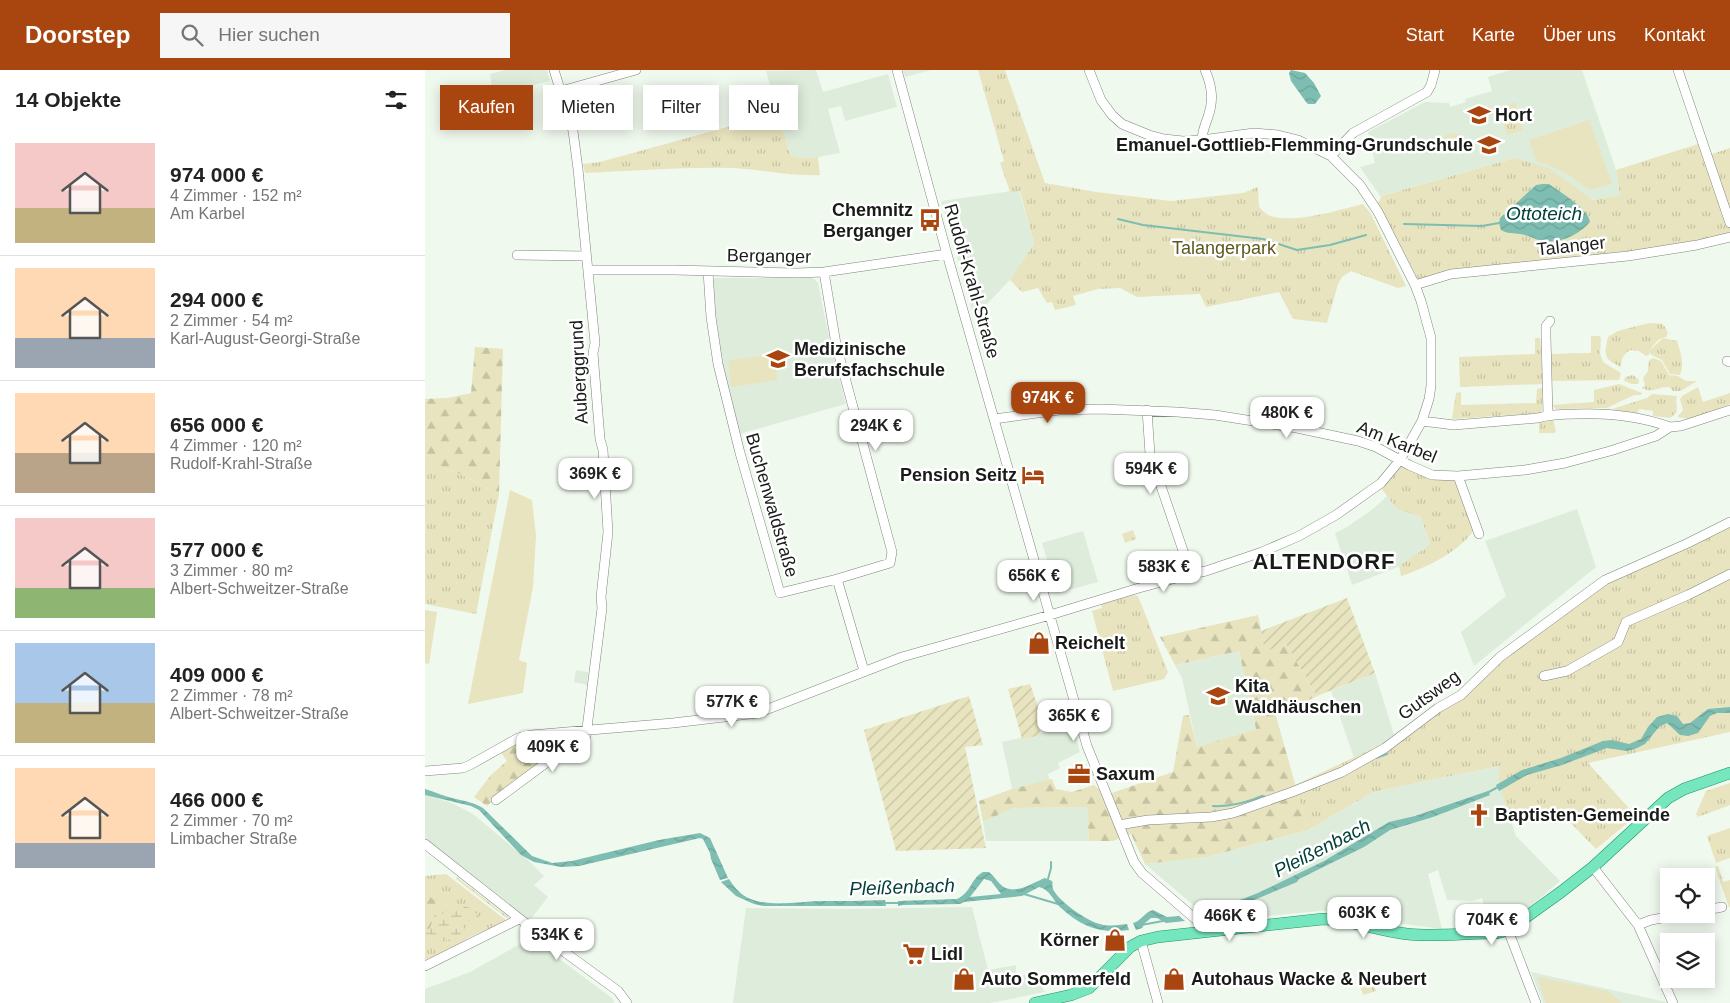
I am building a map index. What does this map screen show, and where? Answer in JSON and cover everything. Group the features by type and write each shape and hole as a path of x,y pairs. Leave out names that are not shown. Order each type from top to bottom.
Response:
{"main road":[{"path":"1035,1003 1071,995 1089,988 1130,947 1141,941 1201,927 1323,919 1340,920 1416,934 1497,933 1508,930 1593,867 1668,798 1684,789 1730,773"}],"street":[{"name":"Auberggrund","path":"555,70 559,85"},
{"path":"582,85 636,70"},
{"name":"Rudolf-Krahl-Straße","path":"897,70 947,254 1087,746 1135,862 1142,873 1186,910 1201,927"},
{"path":"425,771 463,768 518,738 531,735 715,719 758,713 903,657 1214,568 1262,552 1299,536 1336,515 1381,483 1400,460 1423,421 1431,386 1431,338 1415,285 1373,205 1360,185 1331,156 1297,140 1278,135 1254,133 1202,140 1164,139 1122,124 1101,100 1089,70"},
{"path":"1202,140 1202,132 1209,115 1212,89 1205,70"},
{"path":"1331,156 1353,133 1427,92 1435,70"},
{"path":"1678,70 1730,223"},
{"name":"Auberggrund","path":"573,130 595,343 593,353 599,439 603,450 608,532 601,597 602,608 588,730"},
{"name":"Talanger","path":"1415,285 1451,274 1643,254 1697,245 1730,237"},
{"name":"Berganger","path":"588,270 824,272 947,254"},
{"path":"517,255 587,256"},
{"name":"Buchenwaldstraße","path":"708,271 711,317 718,364 740,452 780,594 837,579"},
{"path":"824,272 836,344 892,552 890,563 837,579 864,671"},
{"path":"1548,415 1545,337 1546,326 1550,321"},
{"name":"Am Karbel","path":"994,419 1059,410 1147,410 1215,415 1297,428 1358,441 1376,447 1433,475 1458,476 1525,470 1611,452 1656,436 1669,427 1681,426 1730,410"},
{"path":"1147,410 1150,454 1191,574"},
{"path":"1423,421 1454,425 1538,418 1548,415 1617,414 1652,420 1669,427"},
{"path":"1458,476 1479,534"},
{"name":"Gutsweg","path":"1119,826 1148,820 1211,817 1233,813 1342,772 1385,748 1438,708 1461,695 1501,657 1605,580 1730,522"},
{"path":"1544,676 1567,671 1618,642 1626,622 1730,574"},
{"path":"496,800 573,743 587,736 588,730"},
{"path":"425,844 519,919 618,990 627,1003"},
{"path":"1593,867 1638,925 1673,1003"},
{"path":"1715,908 1721,907"},
{"path":"1638,925 1660,918"},
{"path":"425,966 519,919"},
{"path":"1508,930 1536,1003"},
{"path":"1141,941 1158,1003"}],"shaded area":[{"path":"505,70 547,70 550,81 533,85 492,85 490,74"},
{"path":"816,70 823,92 888,74 897,107 845,121 841,106 828,109 840,153 798,158 790,155 783,130 798,130 798,85 770,85 766,71"},
{"path":"903,70 931,70 905,77"},
{"name":"Emanuel-Gottlieb-Flemming-Grundschule","path":"1510,70 1582,70 1616,170 1620,195 1593,200 1572,184 1515,158 1380,196 1360,167 1375,163 1368,132 1425,102 1449,103 1450,107 1466,102 1465,99 1492,91 1488,77"},
{"path":"1019,190 1034,244 1010,280 985,306 973,314 941,201"},
{"name":"Medizinische Berufsfachschule","path":"715,278 813,278 818,283 830,342 846,404 739,434 728,395 718,345 712,282"},
{"path":"1387,496 1397,509 1421,517 1430,546 1398,567 1352,585 1335,533 1373,509"},
{"path":"1577,509 1596,567 1474,666 1461,632 1506,596 1485,541"},
{"path":"1083,531 1098,582 1057,593 1042,543"},
{"name":"Kita Waldhäuschen","path":"1239,651 1256,729 1197,747 1182,678 1175,665"},
{"path":"576,670 588,672 587,685 574,682"},
{"path":"1375,673 1395,738 1354,758 1331,691"},
{"path":"1073,726 1080,752 1058,763 1060,768 1048,774 1050,780 1012,789 1002,742"},
{"path":"1501,766 1498,780 1516,836 1560,881 1526,911 1506,924 1490,927 1482,898 1473,901 1447,900 1438,870 1428,874 1442,929 1382,921 1331,910 1212,921 1145,864 1207,857 1308,830 1373,792"},
{"path":"425,795 452,803 473,814 544,876 534,885 548,897 530,920 425,838"},
{"path":"1087,807 1089,841 986,841 983,822 1012,808"},
{"path":"972,907 988,970 1016,965 1016,975 1030,975 1039,980 1045,992 990,1003 733,1003 746,908"},
{"path":"531,938 612,998 614,1003 425,1003 425,989 470,972"},
{"path":"1531,972 1666,1002 1667,1003 1543,1003"}],"green space":[{"name":"Talangerpark","path":"978,70 1005,70 1045,183 1096,192 1171,201 1243,193 1258,187 1259,207 1268,215 1278,218 1315,216 1363,204 1371,214 1406,286 1398,288 1351,271 1342,277 1338,284 1327,323 1293,319 1279,292 1206,307 1200,294 1137,297 1120,288 1098,289 1073,296 1076,305 1055,310 1052,302 1047,303 1038,288 1022,292 1010,280 1034,244 1020,191 1010,192 1000,163 1004,161"},
{"path":"1516,103 1523,130 1507,135 1499,108"},
{"path":"1589,120 1612,184 1589,190 1564,173 1536,161 1529,140"},
{"path":"729,126 729,130 783,130 790,155 798,158 818,157 820,175 713,168 585,173 583,164 600,162"},
{"path":"1454,133 1457,134 1458,139 1456,141 1430,148 1426,146 1425,143 1427,141"},
{"path":"1698,144 1730,228 1730,236 1697,244 1422,281 1418,279 1377,203 1381,196 1515,158 1548,168 1593,200 1620,195 1616,170"},
{"path":"1730,148 1730,209 1709,155"},
{"path":"1246,244 1251,248 1243,260 1238,256"},
{"path":"1158,246 1208,246 1208,269 1158,269"},
{"path":"1649,323 1663,325 1668,333 1666,337 1655,343 1649,355 1646,356 1639,351 1630,350 1623,357 1621,367 1608,359 1606,348 1608,337 1618,331"},
{"path":"1591,336 1599,336 1601,338 1600,353 1603,362 1621,373 1619,380 1552,381 1551,354 1591,353"},
{"path":"1535,338 1540,338 1543,384 1460,387 1459,357 1535,354"},
{"path":"1663,338 1677,341 1682,362 1680,375 1670,374 1662,360 1650,354 1650,350"},
{"path":"475,347 503,349 499,494 462,475 425,460 425,399 448,398 471,393"},
{"path":"774,354 777,380 731,387 728,361"},
{"path":"1653,358 1661,361 1669,375 1678,376 1686,381 1697,381 1681,391 1673,391 1669,387 1652,390 1642,388 1645,385 1643,378 1648,371 1649,360"},
{"path":"1633,375 1639,380 1638,384 1624,381 1625,377"},
{"path":"1619,384 1642,393 1607,408 1556,409 1552,405 1594,402 1594,390"},
{"path":"1698,387 1703,402 1730,393 1730,404 1690,419 1678,417 1683,410 1680,399 1682,396"},
{"path":"1542,388 1541,413 1452,419 1456,393 1461,392 1461,405 1536,403 1537,389"},
{"path":"1652,394 1677,396 1676,413 1670,418 1653,416 1653,411 1639,409 1637,415 1612,409 1647,398"},
{"path":"1553,418 1556,432 1539,433 1539,421"},
{"path":"425,460 462,475 499,494 476,614 425,604"},
{"path":"1403,466 1456,481 1474,530 1468,538 1451,552 1421,569 1401,576 1399,566 1430,545 1421,517 1397,509 1381,488 1399,467"},
{"path":"510,490 532,500 536,536 533,587 519,660 527,663 523,693 468,704"},
{"path":"1730,525 1730,732 1588,763 1636,816 1596,849 1557,809 1511,822 1498,780 1500,766 1373,792 1308,830 1295,785 1395,738 1462,695 1601,585"},
{"path":"1133,530 1136,539 1125,543 1122,534"},
{"path":"1134,595 1138,596 1168,672 1164,679 1113,691 1092,611 1102,608 1101,603"},
{"path":"1347,598 1375,673 1317,696 1286,644 1265,651 1261,631"},
{"path":"425,610 437,612 429,664 425,663"},
{"path":"1258,615 1265,650 1286,644 1317,696 1276,716 1308,830 1207,857 1145,864 1131,834 1113,841 1089,841 1087,807 1013,808 983,822 979,801 1012,789 1052,779 1056,789 1072,792 1094,785 1106,795 1173,772 1183,716 1189,715 1197,747 1256,729 1239,651 1175,665 1160,637"},
{"path":"1030,684 1043,721 1037,724 1041,735 1022,739 1008,689"},
{"path":"969,696 983,745 965,747 986,848 896,851 864,730"},
{"path":"577,733 577,738 487,806 474,797 491,775 507,761 500,751 522,740"},
{"path":"1730,783 1730,805 1698,817 1696,814 1706,791"},
{"path":"1730,828 1730,858 1716,863 1707,836"},
{"path":"1718,866 1723,882 1730,880 1730,907 1715,867"},
{"path":"446,874 507,921 470,937 448,951 425,960 425,876"},
{"path":"457,877 509,918 456,879"},
{"path":"425,893 437,902 438,912 429,930 425,932"},
{"path":"464,904 478,915 479,921 460,920 465,931 452,939 425,945 425,932 429,930 435,915 438,912 442,914 449,908"},
{"path":"1370,976 1376,991 1363,995 1358,979"},
{"path":"1537,977 1608,991 1622,1003 1546,1003"}],"water":[{"path":"1291,70 1305,73 1314,83 1321,96 1315,104 1308,104 1291,81 1289,73"},
{"name":"Ottoteich","path":"1549,184 1573,201 1584,211 1590,222 1569,237 1549,242 1501,230 1500,218 1536,185"},
{"path":"1730,707 1730,713 1717,713 1710,716 1698,733 1688,736 1680,735 1667,723 1659,727 1645,744 1635,749 1627,751 1607,748 1562,765 1527,775 1499,791 1496,785 1522,770 1561,758 1603,741 1612,740 1629,744 1641,739 1657,717 1668,714 1677,716 1683,724 1690,723 1708,709"},
{"path":"425,789 473,803 483,808 532,856 552,863 572,861 659,840 700,833 710,838 728,878 720,880 710,853 703,839 700,838 579,866 561,867 534,862 521,855 479,810 471,806 425,795"},
{"path":"1488,791 1490,795 1433,817 1390,830 1364,847 1299,879 1297,882 1254,900 1207,918 1198,909 1219,908 1258,893 1324,861 1389,822 1415,816"},
{"path":"983,872 989,872 1005,888 1011,889 1023,888 1045,878 1052,881 1056,894 1081,915 1103,925 1127,924 1129,930 1110,931 1092,928 1069,915 1046,890 1039,887 1022,896 960,904 898,906 898,901 957,899 965,893","holes":["984,879 991,881 1001,894 970,897"]},
{"path":"729,879 737,890 748,898 766,903 885,900 886,906 763,906 736,896 721,882"},
{"path":"1153,910 1167,917 1179,916 1185,921 1166,923 1157,918 1151,918 1142,928 1136,930 1133,923"}],"waterway":[{"path":"1118,219 1143,225 1263,239 1297,250 1330,245 1366,235"},
{"path":"1404,224 1482,226 1499,223"},
{"path":"1376,758 1387,754"},
{"name":"Pleißenbach","path":"1487,793 1498,787"},
{"path":"1213,806 1232,805 1262,796 1266,797"},
{"path":"1048,879 1051,862"},
{"path":"1024,894 1058,904"},
{"name":"Pleißenbach","path":"883,903 898,903"},
{"name":"Pleißenbach","path":"1196,916 1206,914"},
{"path":"1141,925 1163,921"}],"place":[{"name":"Hort","path":"1479,115"},
{"name":"Emanuel-Gottlieb-Flemming-Grundschule","path":"1489,145"},
{"name":"Chemnitz Berganger","path":"930,220"},
{"name":"Medizinische Berufsfachschule","path":"778,359"},
{"name":"Pension Seitz","path":"1033,475"},
{"name":"Reichelt","path":"1039,643"},
{"name":"Kita Waldhäuschen","path":"1218,696"},
{"name":"Saxum","path":"1079,774"},
{"name":"Baptisten-Gemeinde","path":"1479,815"},
{"name":"Körner","path":"1115,940"},
{"name":"Lidl","path":"914,954"},
{"name":"Auto Sommerfeld","path":"964,979"},
{"name":"Autohaus Wacke & Neubert","path":"1174,979"}],"district":[{"name":"ALTENDORF","path":"1324,561"}]}
